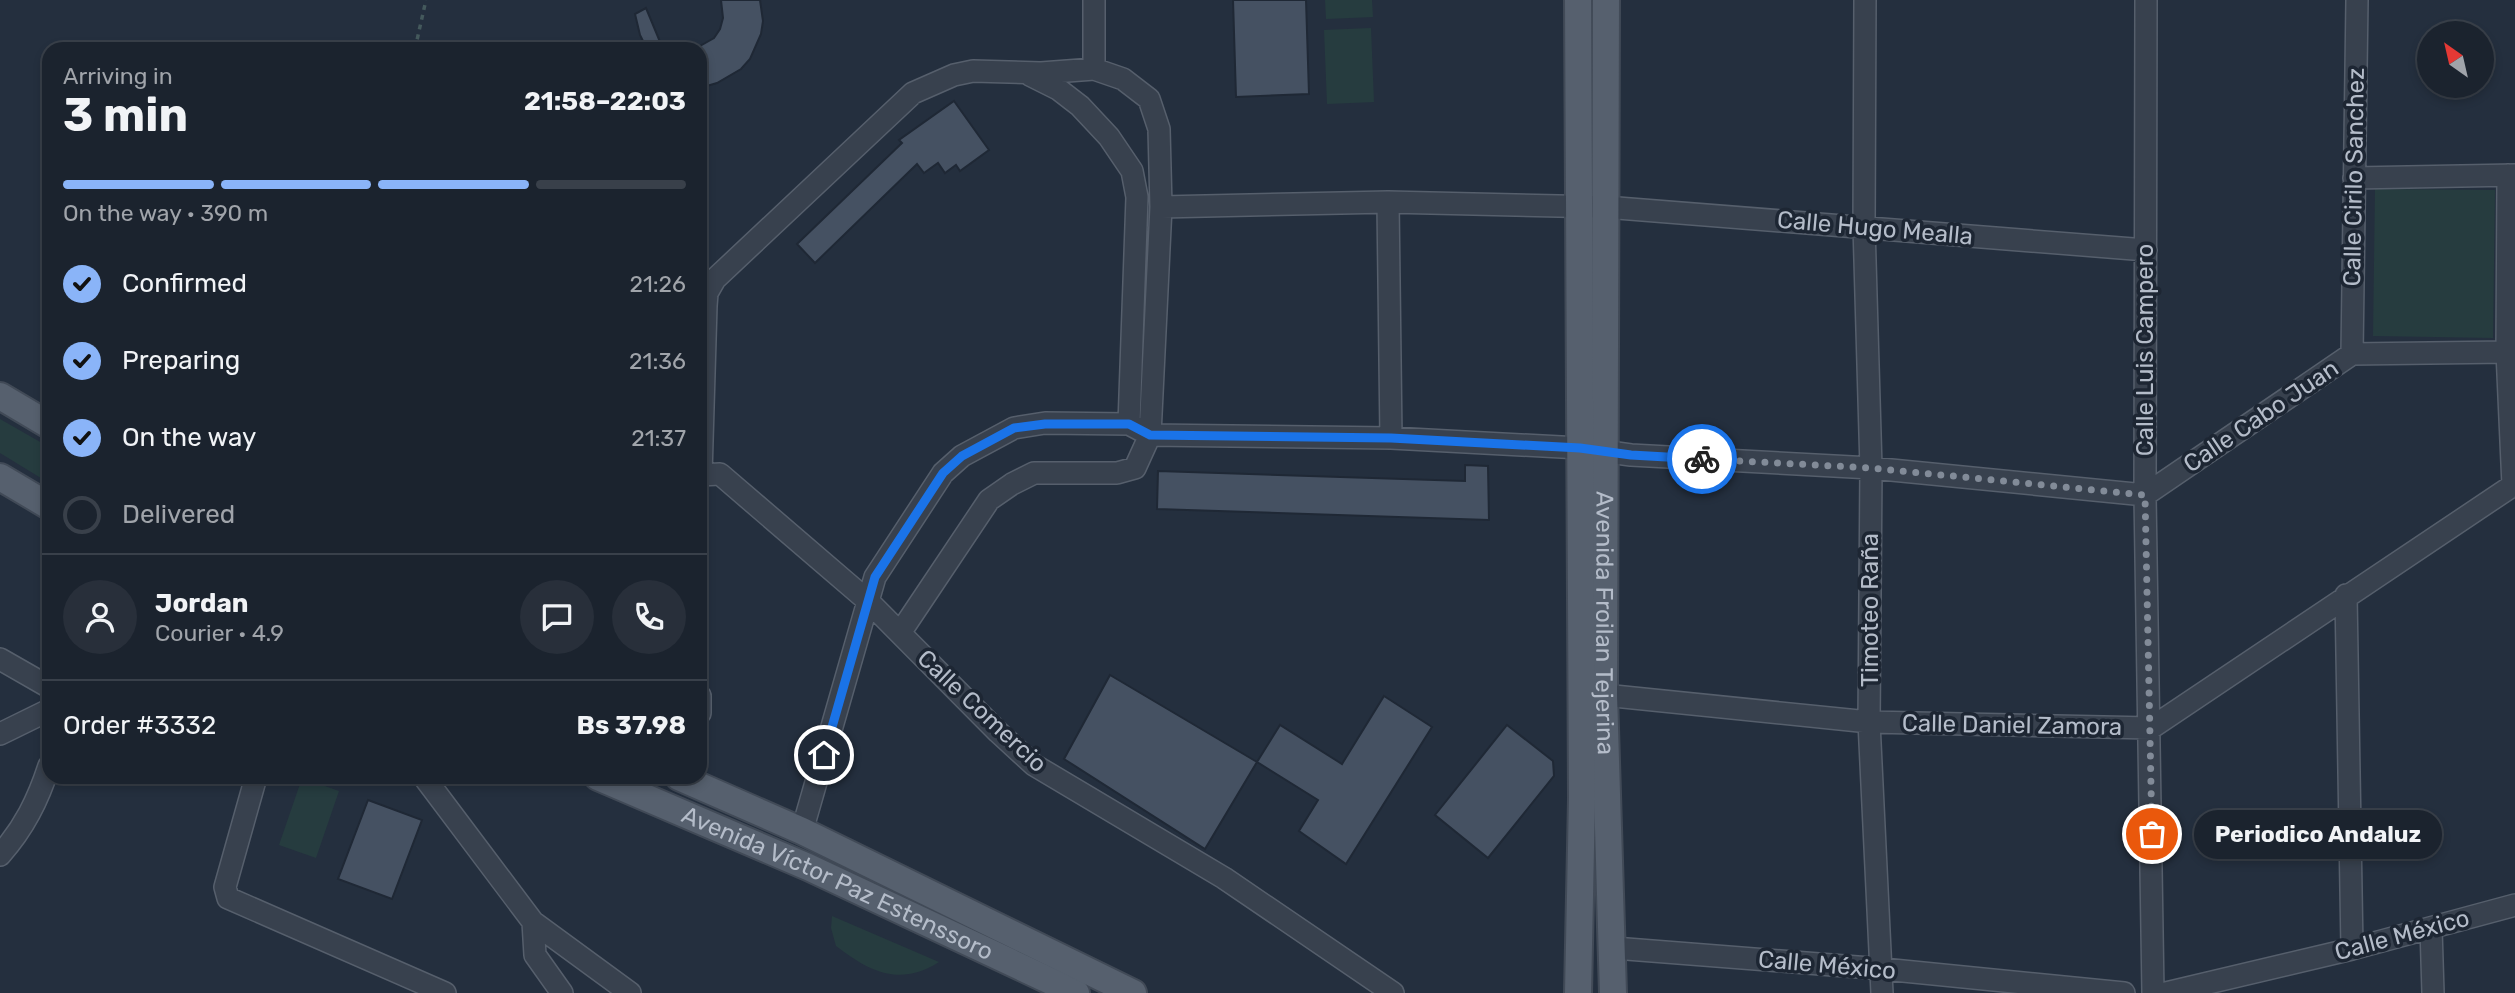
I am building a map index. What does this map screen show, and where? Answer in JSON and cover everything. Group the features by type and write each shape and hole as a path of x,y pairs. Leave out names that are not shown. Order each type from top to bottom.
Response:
{"main road":[{"name":"Avenida Froilan Tejerina","path":"1578,0 1579,206 1604,695 1614,993"},
{"name":"Avenida Froilan Tejerina","path":"1578,993 1592,450 1605,207 1606,0"},
{"path":"0,396 42,421"},
{"path":"0,477 42,502"},
{"name":"Avenida Víctor Paz Estenssoro","path":"614,784 808,867 1076,993"},
{"name":"Avenida Víctor Paz Estenssoro","path":"695,784 802,831 1133,993"},
{"path":"1582,799 1594,829 1592,993"}],"street":[{"path":"1094,0 1094,69"},
{"name":"Timoteo Raña","path":"1865,0 1864,226 1871,468 1869,722 1883,969 1882,993"},
{"name":"Calle Luis Campero","path":"2146,0 2145,495 2154,993"},
{"name":"Calle Cirilo Sanchez","path":"2353,354 2357,0"},
{"path":"707,300 715,279 913,93 954,75 973,71 1026,73 1094,69 1124,79 1149,99 1159,129 1161,207 1150,435 1135,468 1117,473 1034,474 1012,484 989,500 900,634"},
{"path":"1026,73 1058,89 1080,106 1109,137 1132,171 1137,197 1129,424"},
{"path":"2354,178 2512,175 2507,352 2514,485"},
{"path":"1388,202 1391,438"},
{"name":"Calle Hugo Mealla","path":"1161,207 1388,202 1605,207 2146,250"},
{"name":"Calle Cabo Juan","path":"2145,495 2353,354 2507,352"},
{"path":"802,831 875,577 943,473 962,456 1014,428 1045,424 1129,424 1150,435 1391,438 1871,468 2145,495"},
{"name":"Calle Comercio","path":"707,475 720,474 869,602 1034,765 1224,878 1393,993"},
{"name":"Calle Daniel Zamora","path":"1604,695 1869,722 2151,728 2514,485"},
{"path":"2346,595 2352,949"},
{"path":"0,659 42,683"},
{"path":"0,734 42,713"},
{"path":"0,855 14,840 34,808 43,784"},
{"path":"254,784 225,887 228,898 445,993"},
{"path":"429,784 533,922 630,993"},
{"name":"Calle México","path":"2166,993 2352,949 2515,905"},
{"path":"533,922 535,955 562,993"},
{"path":"2431,928 2433,993"},
{"name":"Calle México","path":"1614,947 1883,969 2124,993"}],"path":[{"path":"417,42 426,0"}],"green space":[{"path":"1325,0 1372,0 1373,17 1326,19"},
{"path":"1371,28 1374,102 1327,104 1324,30"},
{"path":"2375,189 2495,190 2493,338 2373,336"},
{"path":"0,419 42,443 42,479 0,453"},
{"path":"300,784 319,784 339,791 316,858 279,845"},
{"path":"832,916 939,962 911,974 898,975 873,969 836,946 831,928"}],"building":[{"path":"721,0 760,0 763,21 761,34 750,59 741,69 707,86 707,42 714,38 720,29 723,18"},
{"path":"1233,0 1306,0 1309,94 1236,97"},
{"path":"646,8 660,42 644,42 635,14"},
{"path":"954,101 989,150 960,171 956,165 945,173 938,163 924,173 917,164 815,263 797,244 902,143 899,140"},
{"path":"1465,465 1488,466 1489,520 1157,509 1158,471 1465,481"},
{"path":"1110,675 1257,762 1205,849 1064,759"},
{"path":"1384,696 1432,727 1346,864 1299,831 1318,800 1257,762 1280,725 1342,764"},
{"path":"1507,725 1553,761 1554,776 1488,858 1435,815"},
{"path":"368,800 422,820 392,899 338,879"}],"way so far":[{"path":"1702,459 1871,468 2145,495 2152,834"}],"place":[{"name":"Periodico Andaluz","path":"2152,834"}],"route":[{"path":"824,755 875,577 943,473 962,456 1014,428 1045,424 1129,424 1150,435 1391,438 1580,448 1631,455 1702,459"}]}
